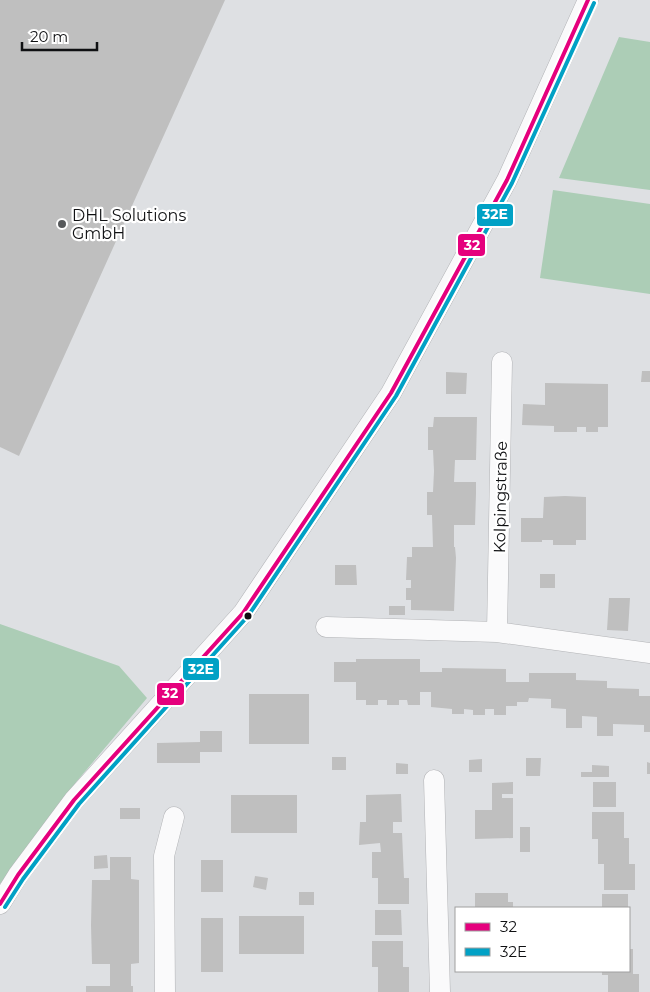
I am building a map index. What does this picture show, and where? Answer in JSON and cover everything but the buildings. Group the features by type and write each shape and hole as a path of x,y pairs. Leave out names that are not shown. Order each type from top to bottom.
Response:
{"street":[{"path":"0,904 18,875 74,800 243,613 391,393 507,180 588,0"},
{"name":"Kolpingstraße","path":"497,632 502,362"},
{"path":"326,628 497,632 650,654"},
{"path":"434,780 440,992"},
{"path":"165,992 164,856 174,817"}],"green space":[{"path":"619,37 650,42 650,190 559,178"},
{"path":"553,190 650,204 650,294 540,278"},
{"path":"0,624 119,666 147,698 77,781 0,884"}],"transit line":[{"name":"32","path":"0,904 18,875 74,800 243,613 391,393 507,180 588,0"},
{"name":"32E","path":"5,907 23,879 79,804 248,616 396,396 512,183 594,3"}],"place":[{"name":"DHL Solutions GmbH","path":"62,224"}]}
